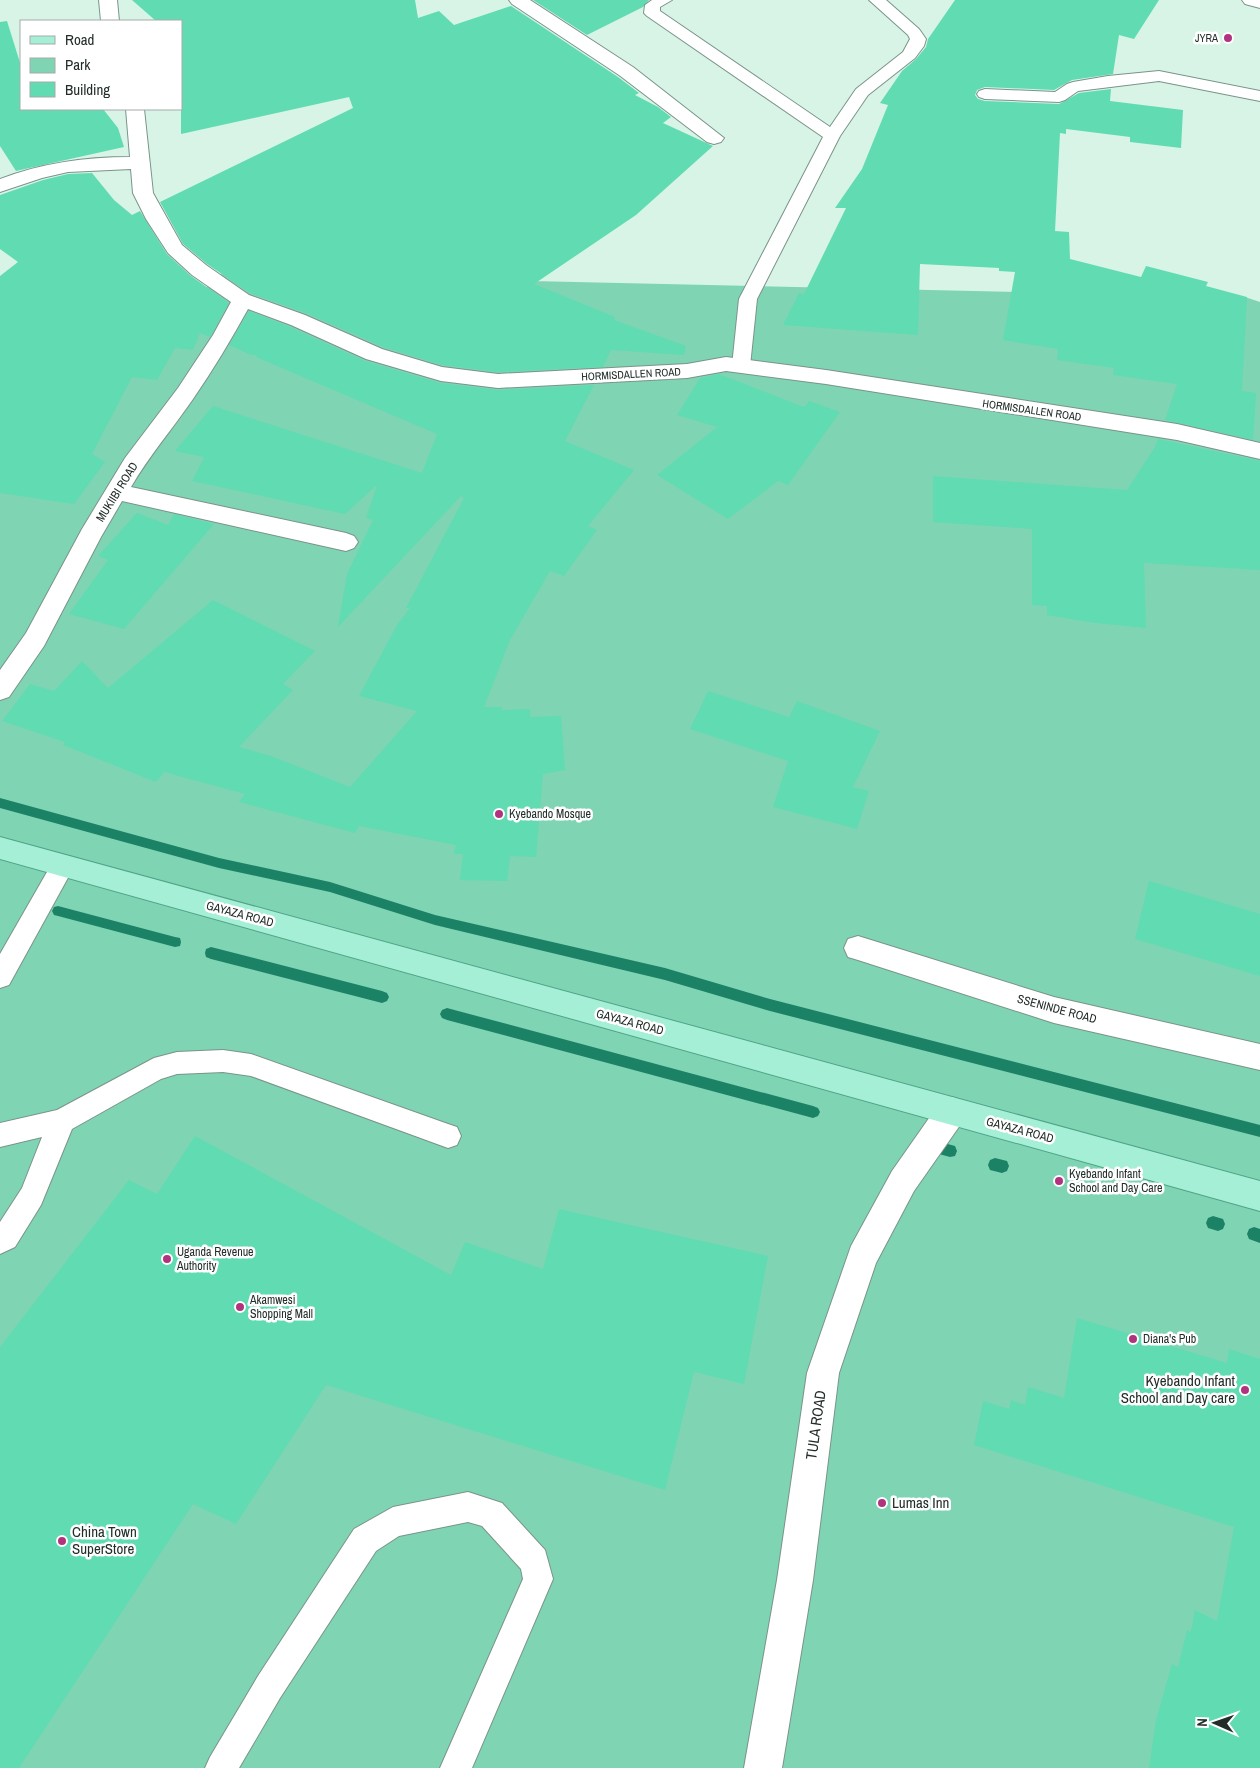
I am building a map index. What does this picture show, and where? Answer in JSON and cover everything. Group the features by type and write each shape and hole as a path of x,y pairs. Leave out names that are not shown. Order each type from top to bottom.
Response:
{"main road":[{"name":"GAYAZA ROAD","path":"0,848 1260,1196"}],"street":[{"path":"108,0 110,20"},
{"path":"518,0 626,71 714,138"},
{"path":"1251,0 1260,3"},
{"name":"HORMISDALLEN ROAD","path":"135,110 142,193 175,249 200,270 242,300 298,320 374,354 441,374 498,381 687,371 726,364 1177,432 1260,451"},
{"path":"0,186 28,174 61,166 104,162 139,163"},
{"name":"MUKIIBI ROAD","path":"0,690 35,639 90,535 133,464 186,393 223,336 242,300"},
{"path":"116,492 346,542"},
{"name":"SSENINDE ROAD","path":"858,948 1054,1010 1260,1057"},
{"name":"TULA ROAD","path":"762,1768 795,1580 823,1372 862,1257 903,1181 952,1111"}],"lane":[{"path":"664,0 653,5 652,13 832,136"},
{"path":"741,366 748,299 832,136 862,92 909,55 916,46 918,39 914,32 877,0"},
{"path":"985,94 1059,97 1073,87 1108,81 1159,76 1260,96"},
{"path":"0,977 63,866"},
{"path":"0,1135 62,1121 154,1070 177,1063 224,1061 251,1065 448,1136"},
{"path":"0,1240 5,1238 32,1196 62,1121"},
{"path":"221,1768 269,1687 365,1540 394,1522 468,1507 491,1514 534,1561 538,1579 456,1768"}],"green space":[{"path":"218,274 1245,297 1260,302 1260,1768 0,1768 0,348 178,322"}],"building":[{"path":"132,0 415,0 418,18 439,11 454,25 511,6 618,77 639,93 635,95 658,107 671,117 663,123 713,146 636,215 534,284 615,317 614,320 686,346 684,355 611,350 603,367 498,372 442,365 383,347 306,313 250,293 207,264 183,244 160,202 353,108 349,97 181,134 182,20 155,20"},
{"path":"533,0 649,0 643,7 587,35"},
{"path":"955,0 1159,0 1134,39 1119,35 1113,74 1072,80 1054,90 985,87 977,90 975,95 978,99 985,101 1059,104 1079,93 1111,89 1110,101 1183,110 1181,148 1130,142 1130,137 1066,129 1066,134 1060,133 1055,231 1069,232 1070,259 1141,277 1146,266 1208,282 1206,286 1247,297 1242,391 1256,393 1253,440 1165,420 1177,384 1113,375 1114,368 1057,360 1058,349 1003,340 1015,272 999,271 999,268 920,264 918,335 783,325 799,293 804,294 846,208 835,208 862,169 888,105 880,103 902,71 926,47 928,39"},
{"path":"7,21 20,63 20,110 104,110 118,128 124,147 16,171 0,146 0,22"},
{"path":"92,173 114,200 132,215 140,211 167,254 191,276 229,303 210,337 200,333 193,350 175,348 157,380 132,377 92,454 105,462 74,504 0,493 0,276 18,262 0,249 0,195 43,180 68,174"},
{"path":"249,311 290,327 365,361 440,383 498,390 594,385 565,441 634,470 588,526 597,530 564,576 550,571 510,640 484,707 502,707 502,710 530,709 530,717 561,716 565,770 543,774 536,857 510,856 507,881 460,880 463,854 454,854 456,845 359,826 355,833 239,802 245,794 164,772 156,782 63,745 65,742 2,721 30,684 54,691 82,661 108,688 213,600 315,651 283,684 293,690 239,747 271,756 350,787 417,711 359,696 397,625 410,608 406,608 464,498 461,496 338,627 347,574 373,520 366,518 377,485 345,514 192,481 204,457 175,451 213,406 422,473 437,434 256,357 257,355 251,355 229,345"},
{"path":"719,374 804,407 809,401 840,412 788,485 778,481 728,519 657,475 717,427 677,415 700,378"},
{"path":"1158,439 1260,461 1260,570 1144,563 1146,628 1096,623 1047,615 1047,606 1032,605 1032,529 933,522 933,476 1127,490 1155,447"},
{"path":"137,513 168,525 174,514 214,524 124,629 69,614 108,560 98,556"},
{"path":"708,691 789,717 797,701 880,731 853,787 869,791 857,829 773,807 788,761 690,729"},
{"path":"1149,881 1260,914 1260,976 1135,939"},
{"path":"195,1136 451,1275 465,1242 543,1269 559,1209 768,1256 744,1384 694,1372 665,1490 326,1385 236,1524 193,1504 19,1768 0,1768 0,1347 129,1180 157,1194"},
{"path":"1077,1318 1227,1363 1229,1349 1260,1359 1260,1768 1149,1768 1156,1720 1172,1664 1178,1667 1187,1630 1191,1632 1195,1610 1217,1621 1234,1527 974,1445 983,1401 1009,1409 1011,1400 1025,1405 1028,1387 1064,1398"}],"waterway":[{"path":"0,803 219,863 330,887 435,920 665,974 770,1005 1260,1131"},
{"path":"58,911 175,942"},
{"path":"211,953 382,997"},
{"path":"447,1014 813,1112"},
{"path":"944,1149 950,1151"},
{"path":"995,1165 1002,1166"},
{"path":"1213,1223 1218,1224"},
{"path":"1254,1234 1260,1236"}],"place":[{"name":"JYRA","path":"1228,38"},
{"name":"Kyebando Mosque","path":"499,814"},
{"name":"Kyebando Infant School and Day Care","path":"1059,1181"},
{"name":"Uganda Revenue Authority","path":"167,1259"},
{"name":"Akamwesi Shopping Mall","path":"240,1307"},
{"name":"Diana's Pub","path":"1133,1339"},
{"name":"Kyebando Infant School and Day care","path":"1245,1390"},
{"name":"Lumas Inn","path":"882,1503"},
{"name":"China Town SuperStore","path":"62,1541"}]}
